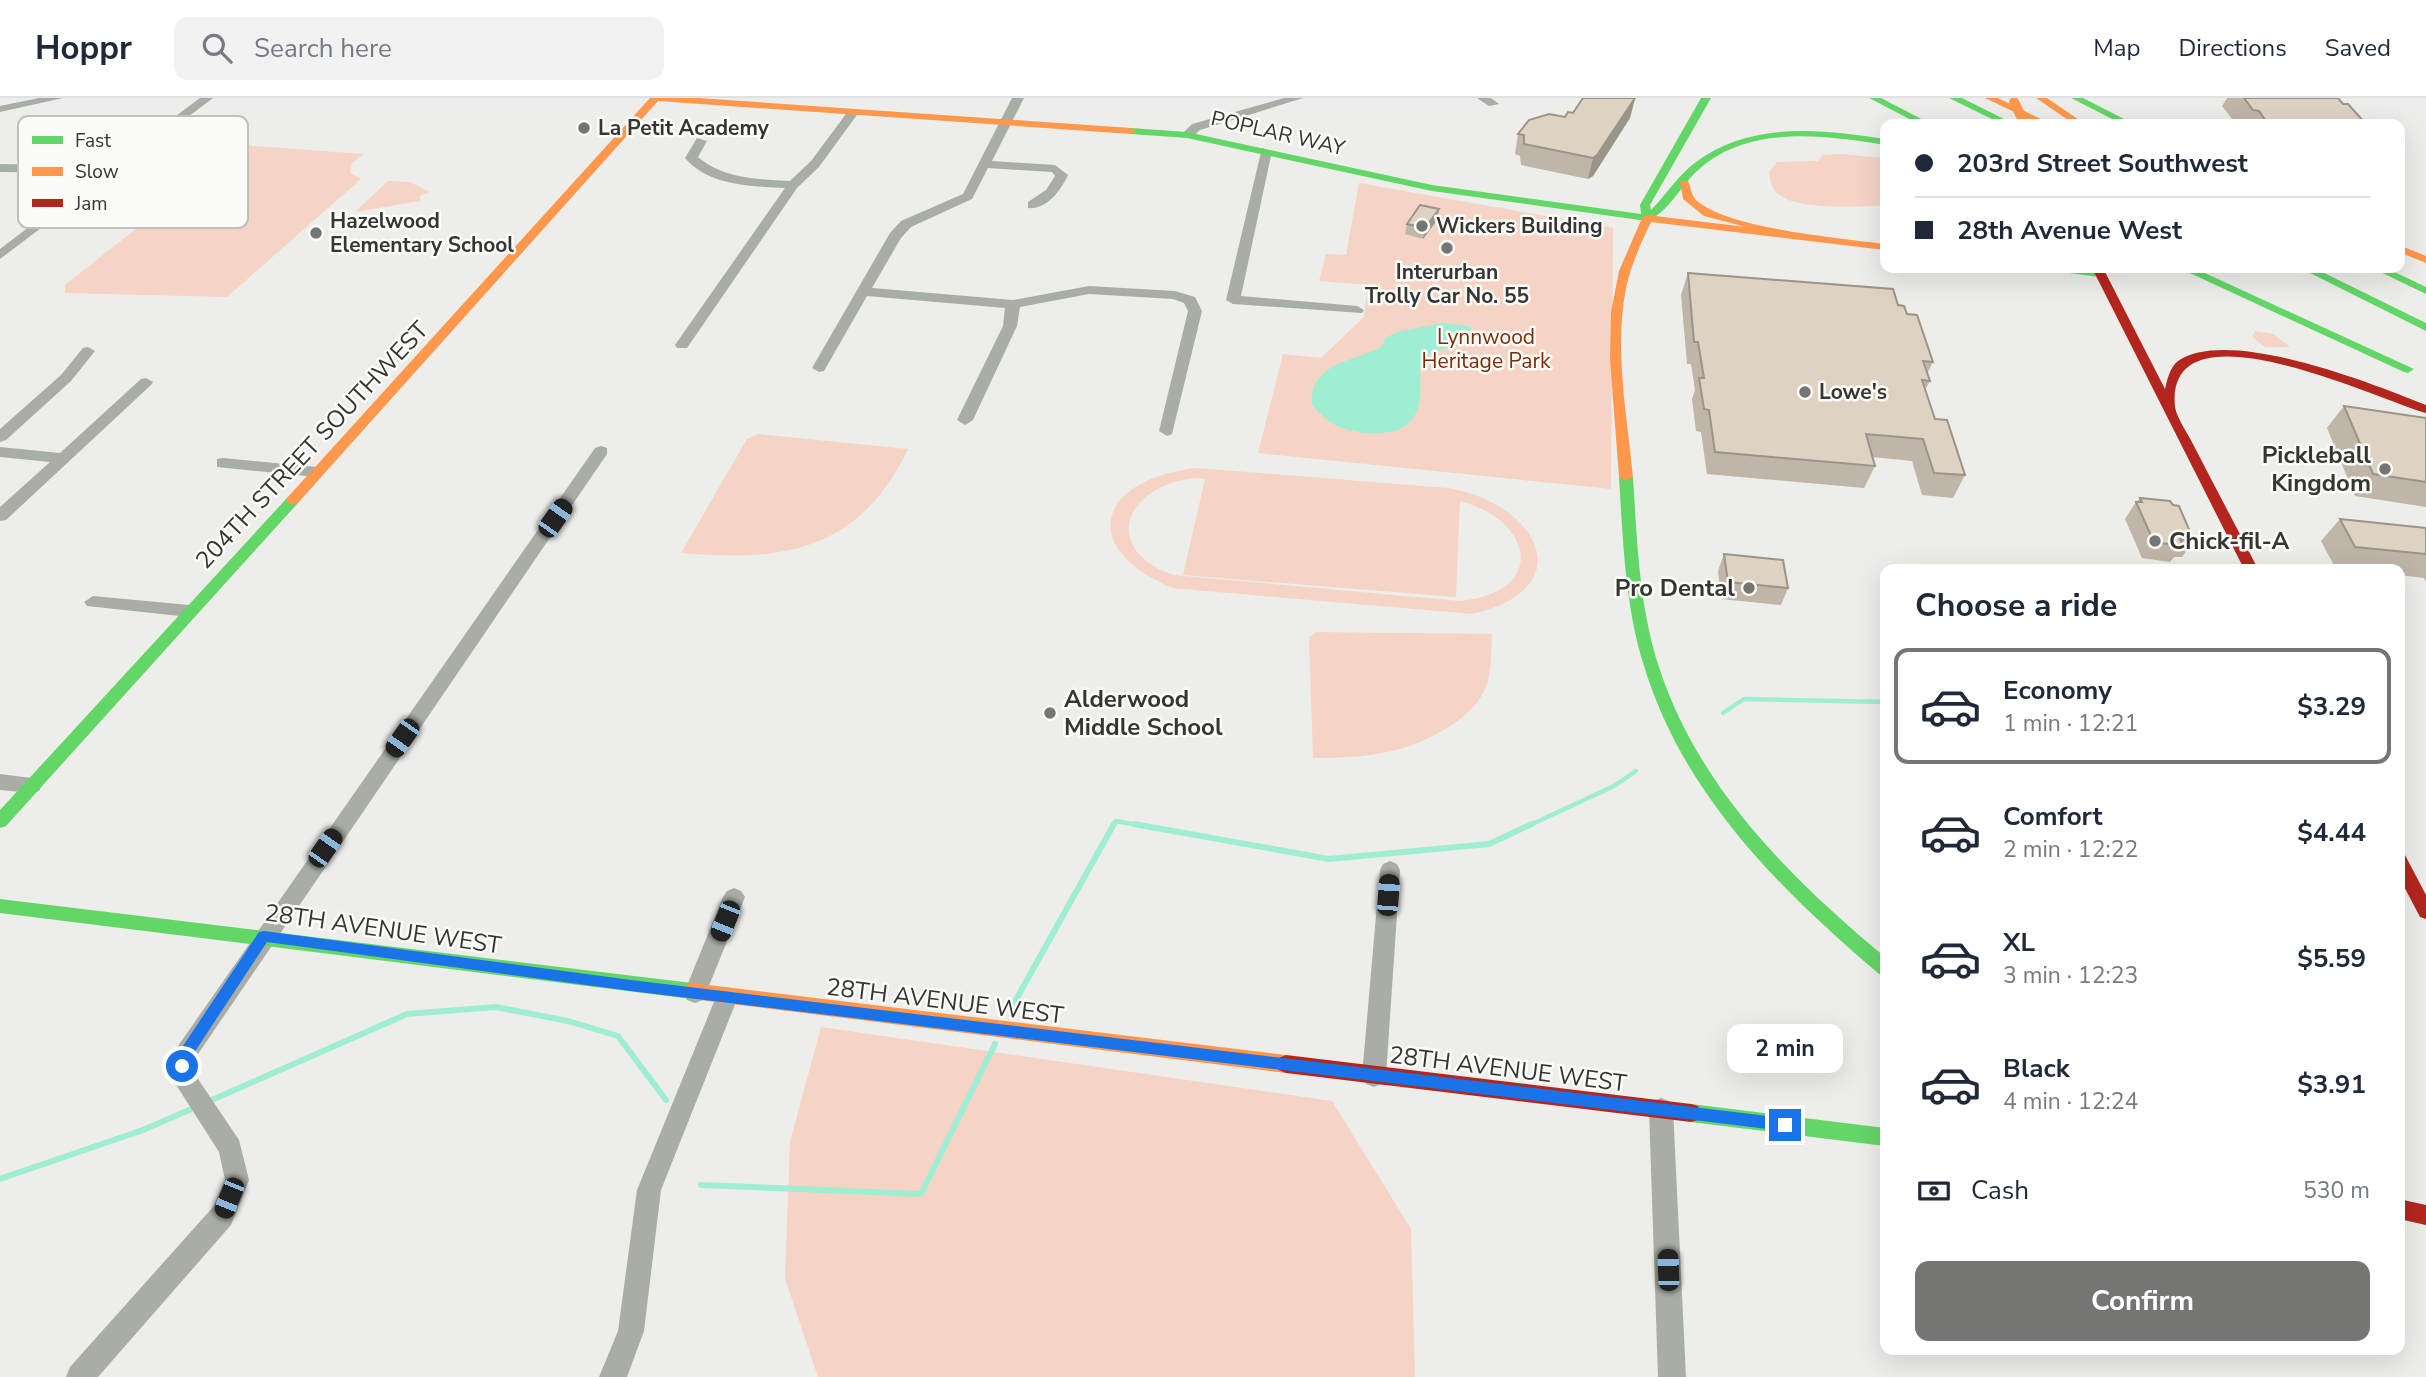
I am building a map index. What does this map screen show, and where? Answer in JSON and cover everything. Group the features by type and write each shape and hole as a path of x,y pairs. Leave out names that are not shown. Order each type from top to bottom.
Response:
{"main road":[{"name":"POPLAR WAY","path":"656,98 1187,135 1432,188 1880,246"},
{"name":"204TH STREET SOUTHWEST","path":"0,821 656,98"},
{"path":"1706,98 1645,205 1647,218 1620,285 1616,312 1633,559 1641,622 1652,668 1674,726 1723,801 1775,866 1818,912 1880,964"},
{"path":"1874,98 1916,119"},
{"path":"1954,98 1998,119"},
{"path":"1990,98 2035,119"},
{"path":"2041,98 2072,119"},
{"path":"2076,98 2119,119"},
{"path":"2013,100 2022,119"},
{"path":"1647,218 1667,206 1697,166 1713,154 1749,141 1814,134 1880,141"},
{"path":"1684,183 1688,199 1708,214 1795,236"},
{"path":"2405,251 2426,260"},
{"path":"2099,273 2248,564"},
{"path":"2197,273 2426,378"},
{"path":"2218,273 2407,369"},
{"path":"2316,273 2426,327"},
{"path":"2360,273 2426,304"},
{"path":"2388,273 2426,291"},
{"path":"2169,409 2178,371 2184,362 2195,356 2225,353 2263,358 2322,372 2426,409"},
{"path":"2405,872 2426,912"},
{"name":"28TH AVENUE WEST","path":"0,906 264,936 727,997 1880,1136"},
{"path":"2405,1210 2426,1214"}],"street":[{"path":"0,108 57,98"},
{"path":"184,116 207,98"},
{"path":"820,368 895,236 906,224 968,196 1018,98"},
{"path":"1187,135 1196,127 1297,98"},
{"path":"682,345 793,186 815,164 853,112"},
{"path":"701,141 691,158 698,166 734,180 793,186"},
{"path":"1266,151 1233,300 1357,310"},
{"path":"985,164 1055,169 1062,175 1053,192 1033,205"},
{"path":"0,168 18,168"},
{"path":"0,255 36,228"},
{"path":"864,292 1013,304 1089,290 1175,295 1190,300 1195,311 1167,431"},
{"path":"965,419 1010,326 1013,304"},
{"path":"0,437 66,379 88,351"},
{"path":"0,516 146,382"},
{"path":"0,452 64,458"},
{"path":"80,1377 222,1216 237,1180 230,1149 185,1080 182,1066 186,1053 264,936 601,452"},
{"path":"223,463 317,472"},
{"path":"93,602 189,611"},
{"path":"0,782 32,785"},
{"path":"1374,1076 1390,870"},
{"path":"695,993 734,897"},
{"path":"613,1377 631,1331 649,1190 727,997"},
{"path":"1661,1109 1672,1377"}],"green space":[{"path":"248,145 363,154 352,163 350,173 361,179 227,297 65,293 65,285 137,228 248,228"},
{"path":"1823,155 1880,158 1880,205 1817,206 1790,200 1775,191 1769,172 1777,162 1818,161"},
{"path":"388,181 410,182 430,192 420,196 420,201 355,212"},
{"name":"Lynnwood Heritage Park","path":"1359,183 1613,228 1611,489 1258,453 1283,354 1321,358 1364,317 1368,285 1319,281 1326,254 1346,255"},
{"path":"2255,331 2274,334 2290,347 2265,347 2252,337"},
{"path":"758,434 908,449 888,483 866,510 842,529 815,543 785,551 753,555 681,553 747,439"},
{"path":"1196,468 1448,488 1479,497 1505,510 1524,528 1535,547 1537,567 1528,585 1507,602 1472,614 1172,588 1141,571 1121,553 1112,534 1112,516 1121,500 1138,485 1163,475","holes":["1205,479 1183,575 1456,597 1460,501 1485,511 1504,524 1516,539 1521,555 1518,571 1507,585 1488,595 1460,601 1173,575 1149,563 1135,549 1129,534 1131,518 1139,504 1153,492 1172,483"]},
{"path":"1316,632 1492,634 1486,687 1466,714 1420,742 1369,755 1313,758 1309,637"},
{"path":"821,1027 1332,1101 1411,1229 1415,1377 818,1377 785,1278 790,1142"}],"shaded area":[{"path":"1441,323 1469,326 1474,334 1471,342 1436,351 1421,359 1418,408 1406,425 1386,433 1352,431 1333,424 1312,405 1313,391 1318,380 1336,365 1383,346 1385,338 1397,332"}],"building":[{"path":"1583,98 1635,98 1597,155 1593,158 1524,144 1524,135 1518,134 1529,120 1549,114 1565,117 1568,112 1573,113"},
{"path":"2244,98 2338,98 2343,104 2348,104 2362,119 2265,119 2259,111 2253,110"},
{"path":"1420,205 1439,209 1425,228 1407,224"},
{"name":"Lowe's","path":"1688,273 1893,289 1898,305 1904,306 1907,314 1917,315 1933,362 1923,361 1930,381 1922,380 1935,419 1947,420 1965,475 1934,473 1923,439 1866,434 1875,466 1715,452 1709,410 1704,409 1699,378 1704,378 1698,342 1694,342"},
{"path":"2344,406 2426,418 2426,482 2373,474"},
{"path":"2140,498 2170,501 2179,506 2194,541 2180,539 2183,546 2154,542 2136,502 2142,502"},
{"path":"2340,519 2426,528 2426,554 2355,547"},
{"path":"1724,554 1783,560 1788,588 1728,582"}],"waterway":[{"path":"1723,713 1744,699 1880,702"},
{"path":"1528,826 1614,786 1636,771"},
{"path":"1113,826 1116,821 1143,826"},
{"path":"1013,1005 1114,824"},
{"path":"1134,824 1329,859 1489,844 1532,824"},
{"path":"205,1103 407,1014 496,1007 568,1021 618,1036 666,1100"},
{"path":"701,1185 921,1194 995,1044"},
{"path":"0,1179 143,1130 196,1107"}],"traffic: fast":[{"path":"1706,98 1645,205 1647,218 1699,164 1719,151 1741,142 1765,136 1813,133 1880,141"},
{"path":"1874,98 1916,119"},
{"path":"1954,98 1998,119"},
{"path":"2076,98 2119,119"},
{"path":"1131,131 1187,135 1432,188 1647,218"},
{"path":"2092,273 2100,274"},
{"path":"2196,273 2408,369"},
{"path":"2316,273 2426,327"},
{"path":"2388,273 2426,291"},
{"path":"1626,477 1633,572 1645,643 1668,711 1690,754 1745,834 1813,905 1880,964"},
{"path":"0,821 292,501"},
{"path":"0,906 692,991"},
{"path":"1691,1113 1880,1136"}],"traffic: slow":[{"path":"292,501 655,98"},
{"path":"657,98 1131,131"},
{"path":"1990,98 2035,119"},
{"path":"2041,98 2072,119"},
{"path":"2014,102 2022,119"},
{"path":"1684,183 1688,199 1708,214 1795,236"},
{"path":"1626,477 1615,336 1620,289 1647,218 1880,246"},
{"path":"2405,251 2426,260"},
{"path":"692,991 1286,1064"}],"traffic: jam":[{"path":"2100,273 2248,564"},
{"path":"2169,409 2174,378 2183,363 2204,354 2232,353 2303,366 2426,409"},
{"path":"2405,872 2426,912"},
{"path":"1286,1064 1691,1113"},
{"path":"2405,1210 2426,1215"}],"place":[{"name":"La Petit Academy","path":"584,128"},
{"name":"Wickers Building","path":"1422,226"},
{"name":"Hazelwood Elementary School","path":"316,233"},
{"name":"Interurban Trolly Car No. 55","path":"1447,248"},
{"name":"Lowe's","path":"1805,392"},
{"name":"Pickleball Kingdom","path":"2385,469"},
{"name":"Chick-fil-A","path":"2155,541"},
{"name":"Pro Dental","path":"1749,588"},
{"name":"Alderwood Middle School","path":"1050,713"}],"route":[{"path":"182,1066 186,1053 264,936 631,986 1785,1125"}]}
